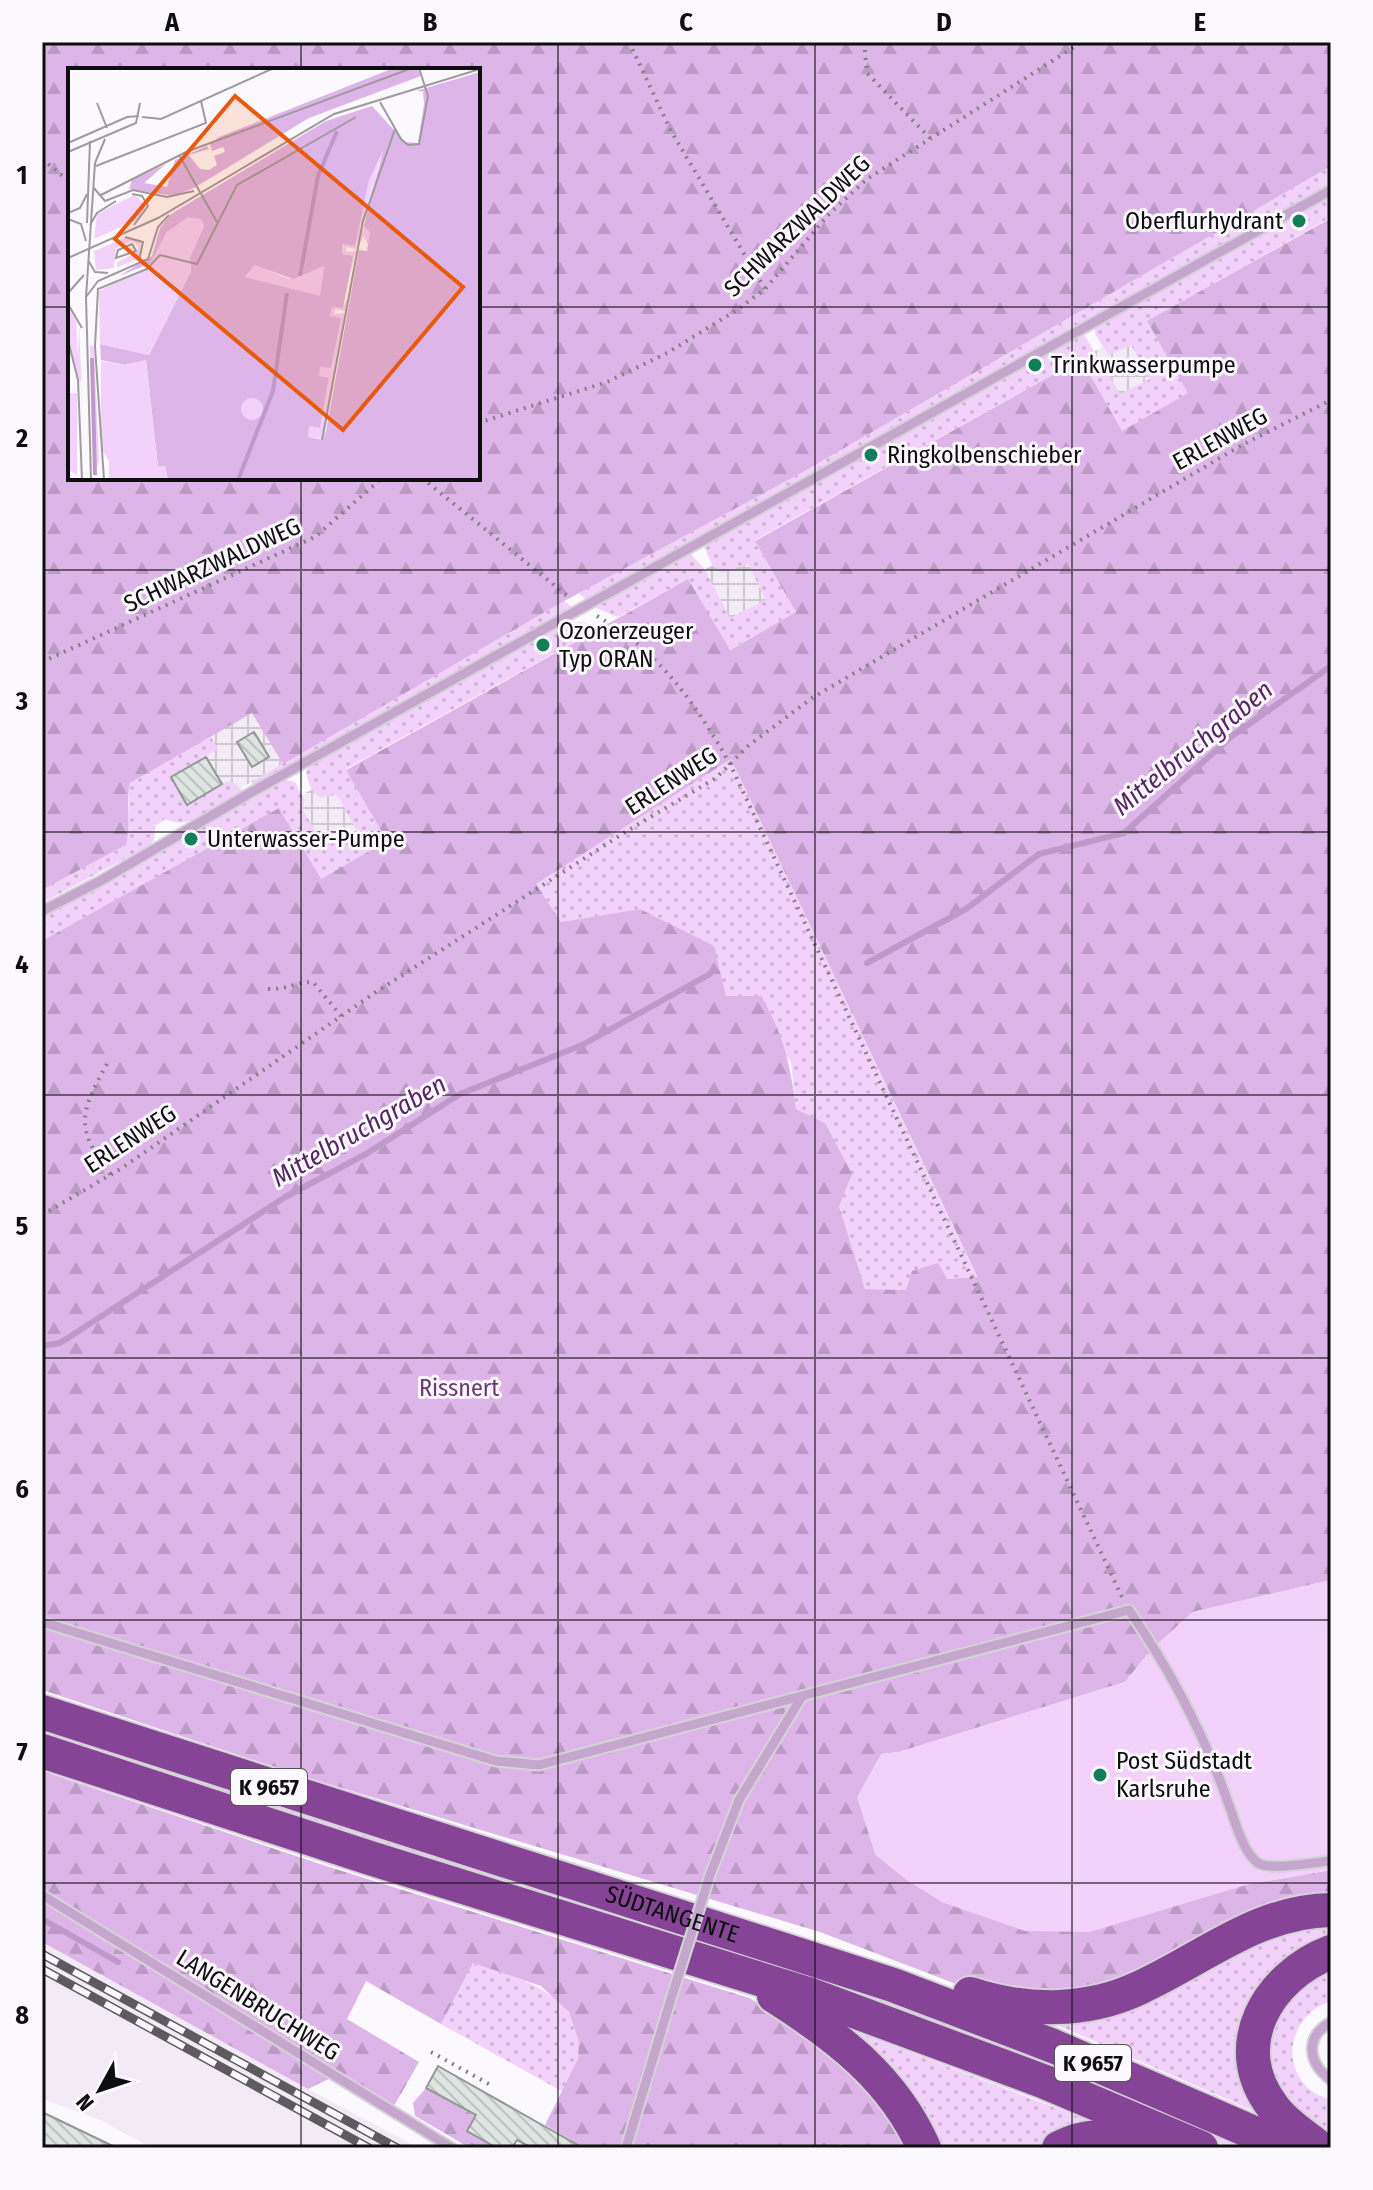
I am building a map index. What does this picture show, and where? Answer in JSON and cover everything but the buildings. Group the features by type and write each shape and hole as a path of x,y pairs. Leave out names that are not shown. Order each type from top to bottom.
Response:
{"highway":[{"name":"SÜDTANGENTE","path":"42,1712 893,1985 1079,2057 1289,2148"},
{"name":"SÜDTANGENTE","path":"42,1751 951,2045 1201,2148"},
{"path":"893,1985 960,1991 997,2003 1036,2007 1106,2001 1139,1988 1265,1922 1308,1910 1331,1910"},
{"path":"1320,2148 1272,2106 1257,2072 1255,2040 1266,2002 1282,1980 1308,1961 1331,1952"},
{"path":"736,1973 837,2037 870,2067 896,2098 924,2148"},
{"path":"1059,2148 1096,2137 1121,2137 1165,2148"}],"lane":[{"path":"42,911 1331,190"},
{"path":"42,1622 496,1761 539,1765 1129,1610 1162,1658 1222,1785 1246,1846 1257,1863 1271,1867 1331,1861"},
{"path":"626,2148 710,1875 739,1800 801,1698"},
{"name":"LANGENBRUCHWEG","path":"42,1895 452,2148"},
{"path":"1331,2022 1317,2032 1311,2049 1316,2065 1331,2080"}],"path":[{"path":"629,42 671,131 765,289"},
{"path":"864,42 867,73 930,138"},
{"name":"SCHWARZWALDWEG","path":"480,422 607,382 667,353 737,310 765,289 829,214 867,179 1082,42"},
{"path":"42,159 68,180"},
{"name":"ERLENWEG","path":"42,1215 111,1175 341,1016 731,766 748,746 812,698 1242,445 1331,400"},
{"name":"SCHWARZWALDWEG","path":"42,662 315,537 380,480"},
{"path":"424,480 584,608 630,635 679,684 703,715 731,766 1129,1610"},
{"path":"268,989 285,990 299,982 313,982 341,1016"},
{"path":"107,1064 90,1095 82,1121 91,1149 111,1175"},
{"path":"431,2052 489,2084"}],"shaded area":[{"path":"1331,166 1331,184 648,567 586,600 579,593 803,472"},
{"path":"1331,195 1331,217 1148,321 1189,393 1122,431 1081,359 755,540 796,612 729,650 688,579 618,617 594,607 690,553 705,570 730,618 766,600 748,564 722,573 712,565 704,546 1083,333 1120,394 1150,379 1131,345 1109,355 1096,336 1094,324"},
{"path":"1147,321 1189,393 1122,431 1081,359"},
{"path":"755,541 796,612 729,650 688,579"},
{"path":"564,601 573,608 253,785 251,782"},
{"path":"581,622 599,628 346,769 387,842 320,880 280,808 42,941 42,915 286,780 295,782 304,799 303,810 324,847 357,832 336,795 319,797 311,789 306,773 309,766 568,623"},
{"path":"253,712 283,764 180,823 150,771"},
{"path":"211,737 218,749 171,777 186,804 230,780 243,791 195,819 175,822 165,819 155,826 154,840 149,846 42,903 42,890 126,845 130,783"},
{"path":"731,759 977,1277 947,1279 906,1290 865,1289 839,1206 825,1123 796,1109 791,1061 726,996 713,946 640,909 561,922 536,884"},
{"path":"346,770 387,842 320,880 279,808"},
{"name":"Post Südstadt Karlsruhe","path":"1331,1580 1331,1870 1249,1884 1090,1932 1025,1931 944,1903 907,1880 875,1854 857,1797 881,1754 899,1752 1125,1682 1152,1649 1193,1612"},
{"path":"42,1724 657,1920 979,2032 1255,2148 1230,2148 1137,2107 42,1736"},
{"path":"1331,1920 1331,1943 1274,1976 1263,2115 1050,2022 1241,1943"},
{"path":"42,1942 419,2148 152,2148 100,2120 42,2099"},
{"path":"473,1963 546,1992 573,2019 579,2036 578,2058 563,2092 441,2024"},
{"path":"1331,1963 1331,2001 1318,2007 1300,2026 1292,2051 1299,2076 1310,2090 1331,2100 1331,2143 1277,2097 1263,2040 1308,1972"},
{"path":"846,2028 1093,2122 1040,2148 934,2148"}],"green space":[{"path":"42,42 1331,42 1331,166 803,472 557,605 283,764 252,713 130,783 126,845 42,890"},
{"name":"Rissnert","path":"1331,218 1331,1580 1193,1612 1152,1649 1125,1682 899,1752 882,1754 875,1854 907,1880 944,1903 1171,1906 1249,1884 1331,1870 1331,1898 1080,1995 972,1990 820,1932 302,1776 42,1690 42,941 279,808 321,879 387,841 346,770 688,579 730,650 796,612 755,541 1081,359 1122,431 1188,393 1147,321","holes":["731,759 977,1277 947,1279 938,1263 912,1271 906,1290 865,1289 839,1206 852,1174 825,1123 796,1109 785,1050 761,996 726,996 714,946 640,909 561,922 536,884"]},
{"path":"42,1771 326,1866 749,1998 832,2046 914,2148 844,2148 842,2144 823,2148 567,2148 571,2140 545,2125 578,2059 579,2041 569,2012 541,1986 473,1963 441,2024 366,1981 347,2019 419,2062 394,2106 341,2073 308,2089 42,1942"},
{"path":"426,2088 475,2116 467,2131 482,2140 504,2131 496,2148 470,2148 415,2116 413,2103"}],"waterway":[{"name":"Mittelbruchgraben","path":"867,963 966,909 1039,854 1124,833 1232,736 1331,666"},
{"name":"Mittelbruchgraben","path":"42,1346 60,1343 287,1196 366,1154 460,1094 582,1045 710,974"},
{"path":"42,1919 118,1962"}],"railway":[{"path":"42,1954 397,2148"},
{"path":"42,1969 369,2148"}],"place":[{"name":"Oberflurhydrant","path":"1299,221"},
{"name":"Trinkwasserpumpe","path":"1035,365"},
{"name":"Ringkolbenschieber","path":"871,455"},
{"name":"Ozonerzeuger Typ ORAN","path":"543,645"},
{"name":"Unterwasser-Pumpe","path":"191,839"},
{"name":"Post Südstadt Karlsruhe","path":"1100,1775"}]}
